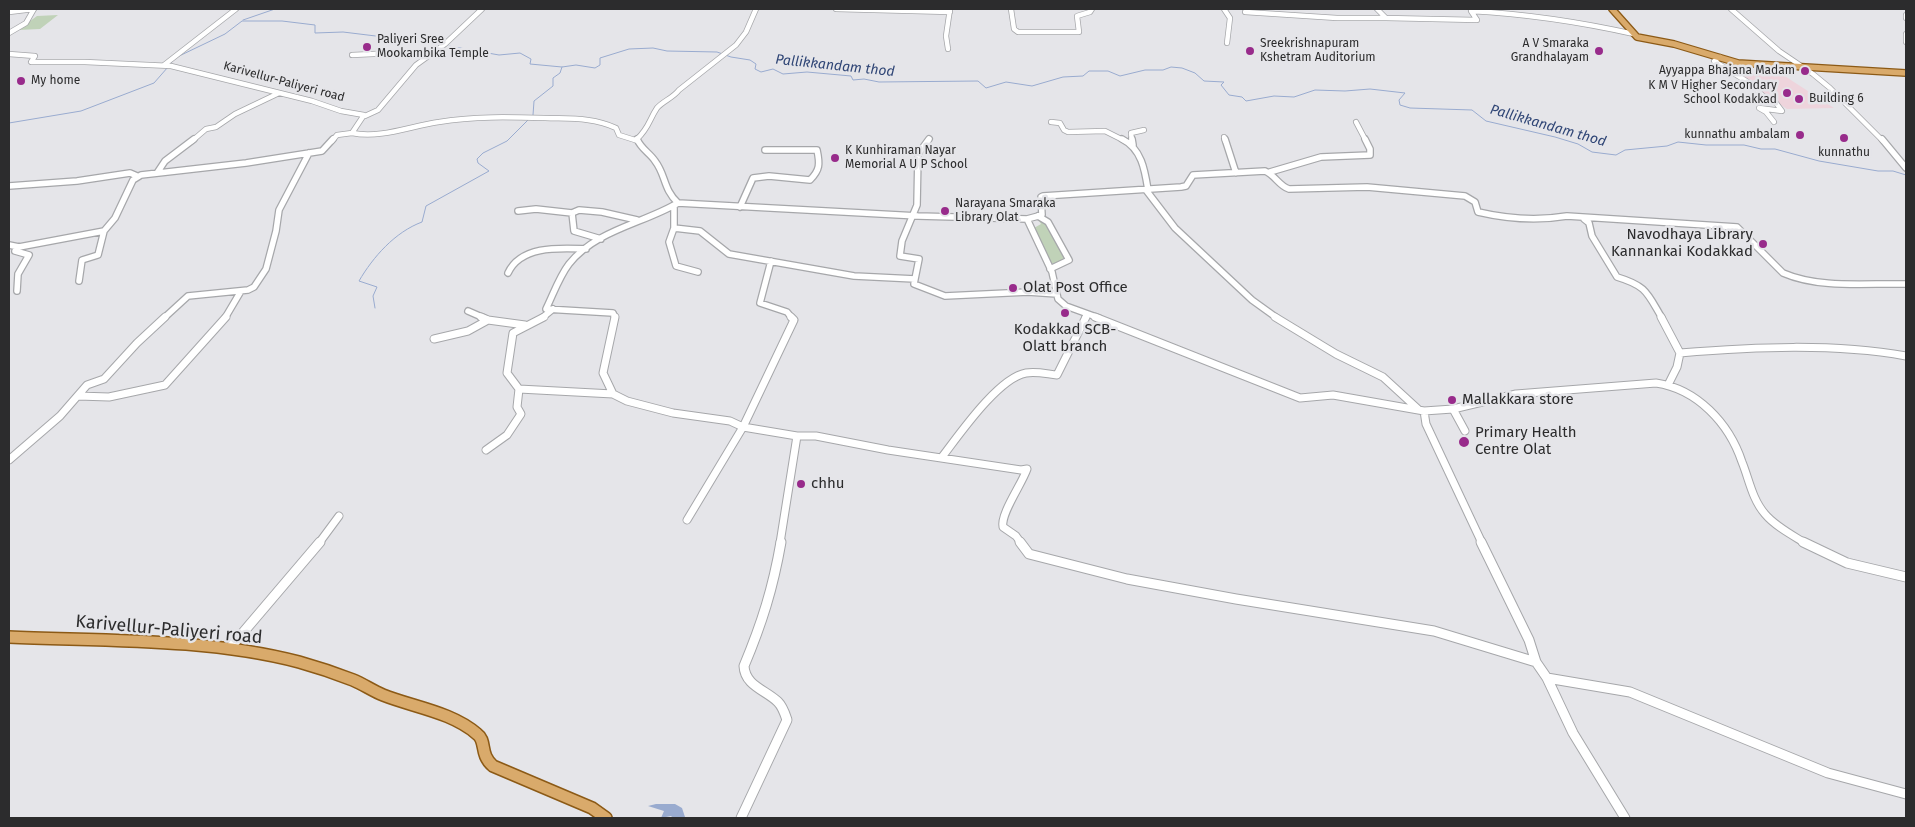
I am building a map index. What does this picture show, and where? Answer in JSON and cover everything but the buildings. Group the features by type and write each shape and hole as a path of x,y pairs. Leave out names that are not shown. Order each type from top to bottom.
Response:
{"main road":[{"path":"1612,9 1637,37 1674,44 1720,57 1757,65 1906,73"},
{"name":"Karivellur-Paliyeri road","path":"9,637 138,642 229,649 298,662 354,680 384,695 442,714 478,734 482,740 483,753 487,761 493,766 592,808 606,818"}],"street":[{"path":"9,12 34,9"},
{"path":"9,33 26,23 34,9"},
{"path":"164,65 236,9"},
{"path":"352,133 365,116 378,110 416,65 436,51 482,9"},
{"path":"637,139 646,131 658,107 674,98 679,90 725,55 743,37 756,9"},
{"path":"836,9 950,10 946,36 948,49"},
{"path":"1011,9 1014,29 1018,32 1079,32 1077,16 1090,12 1092,9"},
{"path":"1224,9 1230,18 1227,43"},
{"path":"1377,9 1386,18"},
{"path":"1731,9 1745,18 1774,48 1804,67 1858,113 1880,135 1906,168"},
{"path":"1245,12 1337,18 1477,20 1471,10 1513,13 1580,22 1634,34"},
{"path":"1906,34 1906,42"},
{"path":"352,55 436,51"},
{"name":"Karivellur-Paliyeri road","path":"9,54 35,56 31,62 164,65 365,116"},
{"path":"1720,57 1714,61 1742,78 1776,103 1782,111 1759,108 1766,112 1774,122"},
{"path":"157,173 165,162 206,129 216,127 234,114 280,93"},
{"path":"9,186 78,181 130,173 137,176 309,153 322,151 337,135 399,132 461,118 531,117 596,120 616,128 619,135 637,139"},
{"path":"1051,122 1060,123 1064,130 1068,132 1105,131 1133,146"},
{"path":"613,394 603,373 615,316 613,313 546,309 568,266 586,249 637,220 676,204 1027,219 1038,216 1043,212 1041,201 1043,196 1184,187 1193,175 1270,172 1321,157 1370,155 1370,149 1356,122"},
{"path":"1144,130 1131,133 1133,146 1144,164 1147,190 1175,228 1260,306 1286,325 1329,350 1383,377 1422,410 1426,424 1445,466 1529,640 1536,662 1547,678 1573,733 1625,818"},
{"path":"1224,137 1236,173"},
{"path":"637,139 639,146 655,160 662,182 676,204 674,228 669,242 676,266 698,272"},
{"path":"929,139 918,154 917,205 902,241 900,254 900,256 918,260 914,284 945,296 1028,292 1057,294"},
{"path":"740,207 753,178 769,176 810,180 819,170 820,164 816,150 765,150"},
{"path":"9,460 60,416 87,385 104,379 137,343 188,296 254,288 266,269 276,231 279,210 309,153"},
{"path":"1270,172 1285,189 1390,188 1465,196 1475,202 1478,212 1487,215 1545,220 1567,216 1584,219 1737,227 1783,273 1789,276 1814,280 1906,284"},
{"path":"79,281 82,260 98,255 104,231 116,218 133,180 137,176"},
{"path":"518,211 536,209 572,213 579,210 602,212 637,220"},
{"path":"572,213 574,231 601,239"},
{"path":"1038,216 1048,222 1070,260 1050,269"},
{"path":"1027,219 1050,269 1058,299 1066,306 1134,331 1300,398 1333,395 1422,410 1453,409 1516,394 1670,383 1700,402 1719,423 1738,451 1748,486 1766,515 1802,541 1847,564 1906,577"},
{"path":"1584,219 1589,223 1592,236 1617,277 1634,282 1646,290 1665,323 1680,353 1677,367 1670,383"},
{"path":"674,228 688,228 707,234 720,249 729,254 854,276 915,279"},
{"path":"9,245 19,247 104,231"},
{"path":"17,291 16,280 19,268 29,254 15,251 19,247"},
{"path":"508,274 514,261 524,256 559,248 586,249"},
{"path":"687,520 743,427 794,320 787,312 760,303 771,262"},
{"path":"78,396 109,397 165,385 226,317 241,291"},
{"path":"486,450 500,444 516,426 521,414 517,407 518,390 507,373 513,333 526,325 546,317 553,309"},
{"path":"468,311 488,320 526,325"},
{"path":"942,457 981,409 1003,386 1024,373 1057,376 1087,314"},
{"path":"434,339 468,331 488,320"},
{"path":"1680,353 1744,348 1788,348 1892,353 1906,356"},
{"path":"518,390 613,394 627,401 673,413 730,421 743,427 797,436 816,436 888,450 1021,470 1027,469 1023,482 1011,500 1002,522 1004,527 1016,536 1029,554 1127,579 1236,599 1434,631 1536,662"},
{"path":"1453,409 1465,431"},
{"path":"740,818 787,720 784,710 775,700 748,680 743,673 744,666 762,624 775,577 797,436"},
{"path":"229,649 319,543 339,516"},
{"path":"1547,678 1630,692 1828,772 1906,794"}],"shaded area":[{"path":"1777,71 1834,108 1787,109 1733,72"}],"green space":[{"path":"58,15 40,29 18,30 37,16"},
{"path":"1038,219 1047,223 1067,257 1055,264 1051,263 1034,228 1041,224"}],"water":[{"path":"675,804 682,808 685,817 673,818 671,816 661,818 664,811 648,806"}],"waterway":[{"path":"243,20 275,9"},
{"name":"Pallikkandam thod","path":"170,64 177,57 225,34 242,21 282,21 315,25 315,33 343,32 441,44"},
{"name":"Pallikkandam thod","path":"449,46 499,55 520,53 531,59 530,64 562,67"},
{"name":"Pallikkandam thod","path":"562,67 576,65 595,68 600,65 600,58 629,49 653,48 667,51 717,52 731,57 750,60 756,64 755,69 761,72 773,69 783,74 807,72 851,76 853,80 864,79 879,82 978,81 986,88 1006,82 1032,86 1063,77 1083,76 1089,71 1108,71 1120,76 1145,70 1163,70 1171,67 1182,68 1195,73 1204,81 1224,82 1221,85 1229,95 1242,97 1246,101 1274,96 1294,97 1315,90 1345,91 1370,89 1405,93 1399,100 1400,105 1410,108 1472,110 1486,121 1555,137 1578,144 1592,152 1616,155 1625,150 1667,146 1678,142 1706,145 1744,145 1761,149 1775,149 1819,161 1878,171 1893,171 1906,175"},
{"path":"9,123 81,111 154,83 168,67"},
{"path":"375,308 373,296 377,287 359,281 371,263 394,239 412,226 422,222 426,206 489,171 478,163 477,159 483,153 507,141 533,115 534,101 553,86 553,78 560,73 562,67"}],"place":[{"name":"Paliyeri Sree Mookambika Temple","path":"367,47"},
{"name":"Sreekrishnapuram Kshetram Auditorium","path":"1250,51"},
{"name":"A V Smaraka Grandhalayam","path":"1599,51"},
{"name":"Ayyappa Bhajana Madam","path":"1805,71"},
{"name":"My home","path":"21,81"},
{"name":"K M V Higher Secondary School Kodakkad","path":"1787,93"},
{"name":"Building 6","path":"1799,99"},
{"name":"kunnathu ambalam","path":"1800,135"},
{"name":"kunnathu","path":"1844,138"},
{"name":"K Kunhiraman Nayar Memorial A U P School","path":"835,158"},
{"name":"Narayana Smaraka Library Olat","path":"945,211"},
{"name":"Navodhaya Library Kannankai Kodakkad","path":"1763,244"},
{"name":"Olat Post Office","path":"1013,288"},
{"name":"Kodakkad SCB- Olatt branch","path":"1065,313"},
{"name":"Mallakkara store","path":"1452,400"},
{"name":"Primary Health Centre Olat","path":"1464,442"},
{"name":"chhu","path":"801,484"}]}
